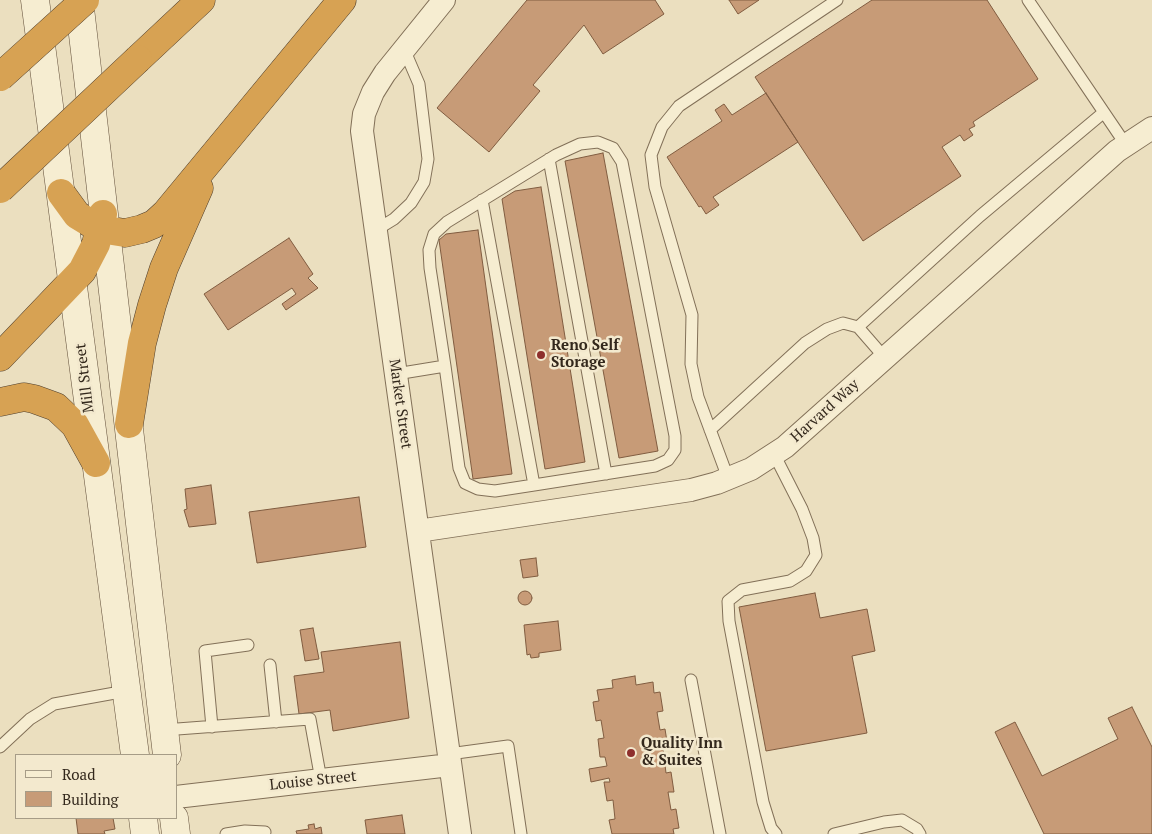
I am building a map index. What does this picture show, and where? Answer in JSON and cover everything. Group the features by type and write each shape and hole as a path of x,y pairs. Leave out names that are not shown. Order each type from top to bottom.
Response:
{"highway":[{"path":"0,77 85,0"},
{"path":"0,189 201,0"},
{"path":"61,193 77,215 103,225 134,231 148,227 160,219 342,0"},
{"path":"129,424 142,343 164,268 202,183 238,124"},
{"path":"0,357 72,283 90,258 103,225"},
{"path":"0,402 24,397 40,400 56,407 75,425 96,463"}],"main road":[{"name":"Mill Street","path":"35,0 135,754"},
{"path":"80,0 103,225 129,424 165,743"},
{"path":"143,819 145,834"},
{"path":"174,819 176,834"}],"street":[{"name":"Market Street","path":"444,0 372,92 364,114 362,131 460,834"},
{"name":"Harvard Way","path":"418,531 691,490 751,469 785,447 1126,145 1152,128"},
{"name":"Louise Street","path":"178,797 321,780 449,760"}],"lane":[{"path":"728,478 698,397 691,364 692,315 655,187 651,155 662,126 679,106 837,0"},
{"path":"1028,0 1126,145"},
{"path":"376,230 394,219 411,204 424,182 428,159 419,84 404,49"},
{"path":"858,327 980,216 1104,112"},
{"path":"598,142 613,148 622,162 675,436 674,450 668,460 655,466 495,491 478,489 465,482 459,468 429,250 434,234 447,222 549,159 580,144 598,142"},
{"path":"549,159 606,474"},
{"path":"482,200 534,485"},
{"path":"710,430 805,344 827,329 843,324 858,327 885,358"},
{"path":"396,374 445,366"},
{"path":"774,454 802,509 813,538 816,555 806,571 790,581 742,590 728,601 729,621 763,802 771,828 776,834"},
{"path":"212,727 205,651 248,645"},
{"path":"270,665 276,722"},
{"path":"691,680 720,834"},
{"path":"0,747 30,719 54,704 126,691"},
{"path":"165,743 212,727 310,719 321,780"},
{"path":"449,760 508,746 521,834"},
{"path":"834,834 884,822 902,820 917,829 920,834"},
{"path":"226,834 245,831 265,832"}],"building":[{"path":"527,0 655,0 664,14 603,54 584,25 533,85 540,91 489,152 437,108"},
{"path":"729,0 759,0 738,14"},
{"path":"872,0 987,0 1038,79 973,122 975,126 969,129 973,135 964,141 960,135 942,147 961,176 863,241 755,77"},
{"path":"766,93 798,142 713,197 719,205 706,214 701,206 699,207 667,157 722,121 715,110 724,104 732,115"},
{"path":"603,153 658,451 619,458 565,161"},
{"path":"541,187 585,462 545,469 502,199 515,191"},
{"path":"478,230 512,474 473,479 439,240 446,234"},
{"path":"289,238 313,274 308,278 318,288 286,310 282,304 296,294 292,288 228,330 204,294"},
{"path":"211,485 216,524 189,527 184,510 187,509 185,489"},
{"path":"359,497 366,547 257,563 249,512"},
{"path":"536,558 538,576 523,578 520,560"},
{"path":"525,591 530,593 532,598 530,603 525,605 520,603 518,598 520,593"},
{"path":"815,593 820,618 867,609 875,651 852,656 867,733 766,751 739,607"},
{"path":"558,621 561,650 539,653 539,657 531,658 530,654 527,655 524,625"},
{"path":"313,628 319,659 305,661 300,630"},
{"path":"400,642 409,718 333,731 330,710 299,714 294,676 324,672 321,652"},
{"name":"Quality Inn & Suites","path":"635,676 636,685 653,682 654,693 660,692 663,711 657,712 660,730 665,729 668,748 663,749 666,773 671,772 674,792 668,792 671,810 676,809 679,828 673,829 674,834 612,834 609,820 615,819 613,800 607,801 604,782 610,782 609,778 591,782 589,769 607,766 605,757 600,757 598,739 604,738 601,720 596,721 593,702 599,701 597,690 613,688 612,680"},
{"path":"1132,707 1152,747 1152,834 1044,834 995,732 1015,722 1042,776 1118,739 1108,718"},
{"path":"402,815 405,834 367,834 365,820"},
{"path":"76,819 113,819 115,829 104,831 105,834 78,834"},
{"path":"314,824 315,829 321,827 322,834 297,834 296,831 309,829 308,825"}],"place":[{"name":"Reno Self Storage","path":"541,355"},
{"name":"Quality Inn & Suites","path":"631,753"}]}
